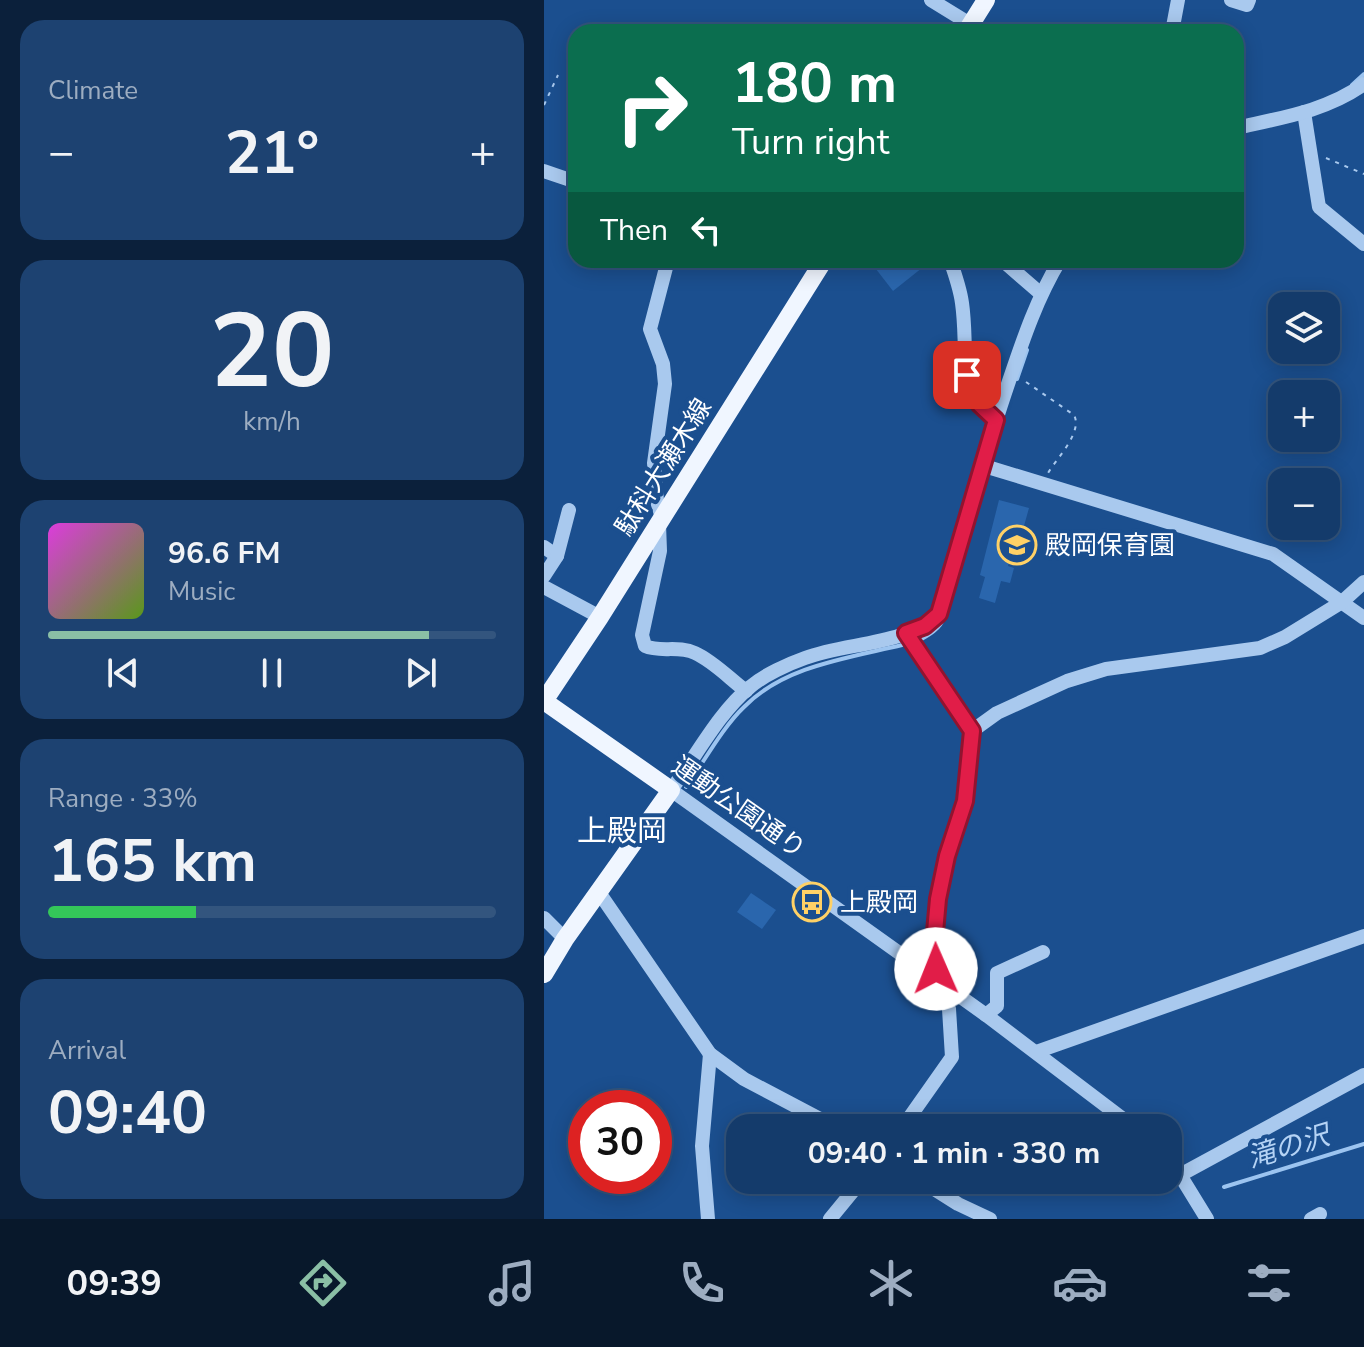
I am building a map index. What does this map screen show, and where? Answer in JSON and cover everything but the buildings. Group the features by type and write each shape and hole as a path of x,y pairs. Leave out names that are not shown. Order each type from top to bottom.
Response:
{"main road":[{"path":"975,24 986,0"},
{"name":"駄科大瀬木線","path":"544,700 600,617 819,268"},
{"name":"運動公園通り","path":"544,700 671,790"},
{"path":"544,974 598,891 671,790"}],"street":[{"path":"931,0 966,24"},
{"path":"1174,24 1178,0"},
{"path":"1231,0 1247,5 1249,0"},
{"path":"1244,126 1304,112 1345,97 1364,84"},
{"path":"1304,112 1319,207 1364,244"},
{"path":"544,171 568,179"},
{"path":"666,268 650,329 663,364 665,384 654,463 660,551 642,635 645,646 653,650 672,647 695,653 746,691"},
{"path":"952,268 962,305 967,375 979,404 996,420"},
{"path":"1011,268 1040,293"},
{"path":"671,790 730,707 751,685 804,658 906,633 925,626 939,614 996,420 1040,293 1055,268"},
{"path":"981,465 1273,554 1364,618"},
{"path":"544,576 550,552 569,510"},
{"path":"972,731 997,713 1106,669 1260,648 1285,637 1342,602 1364,582"},
{"path":"544,587 600,617"},
{"path":"906,633 972,731 965,801 947,856 938,899 934,943 937,980 949,1009 952,1057 912,1114"},
{"name":"運動公園通り","path":"671,790 986,1015 1117,1114"},
{"path":"598,891 710,1054 744,1079 810,1114"},
{"path":"544,918 565,939"},
{"path":"1036,1052 1364,936"},
{"path":"986,1015 997,1006 997,973 1043,952"},
{"path":"708,1219 702,1146 710,1054"},
{"path":"1182,1174 1364,1075"},
{"path":"1182,1178 1207,1219"},
{"path":"830,1219 851,1194"},
{"path":"942,1194 990,1219"}],"path":[{"path":"544,105 558,75"},
{"path":"1310,152 1364,174"},
{"path":"1023,380 1074,415 1077,421 1076,430 1041,484"}],"waterway":[{"path":"1352,85 1364,74"},
{"path":"1017,379 1027,350"},
{"path":"956,582 974,517"},
{"path":"918,641 937,628 944,617"},
{"path":"686,787 728,725 760,693 797,673 902,645"},
{"name":"滝の沢","path":"1224,1187 1364,1144"}],"place":[{"name":"殿岡保育園","path":"1017,545"},
{"name":"上殿岡","path":"812,902"}],"district":[{"name":"上殿岡","path":"622,831"}],"route":[{"path":"936,969 934,943 938,899 947,856 965,801 972,731 906,633 925,626 939,614 996,420 979,404 967,375"}]}
